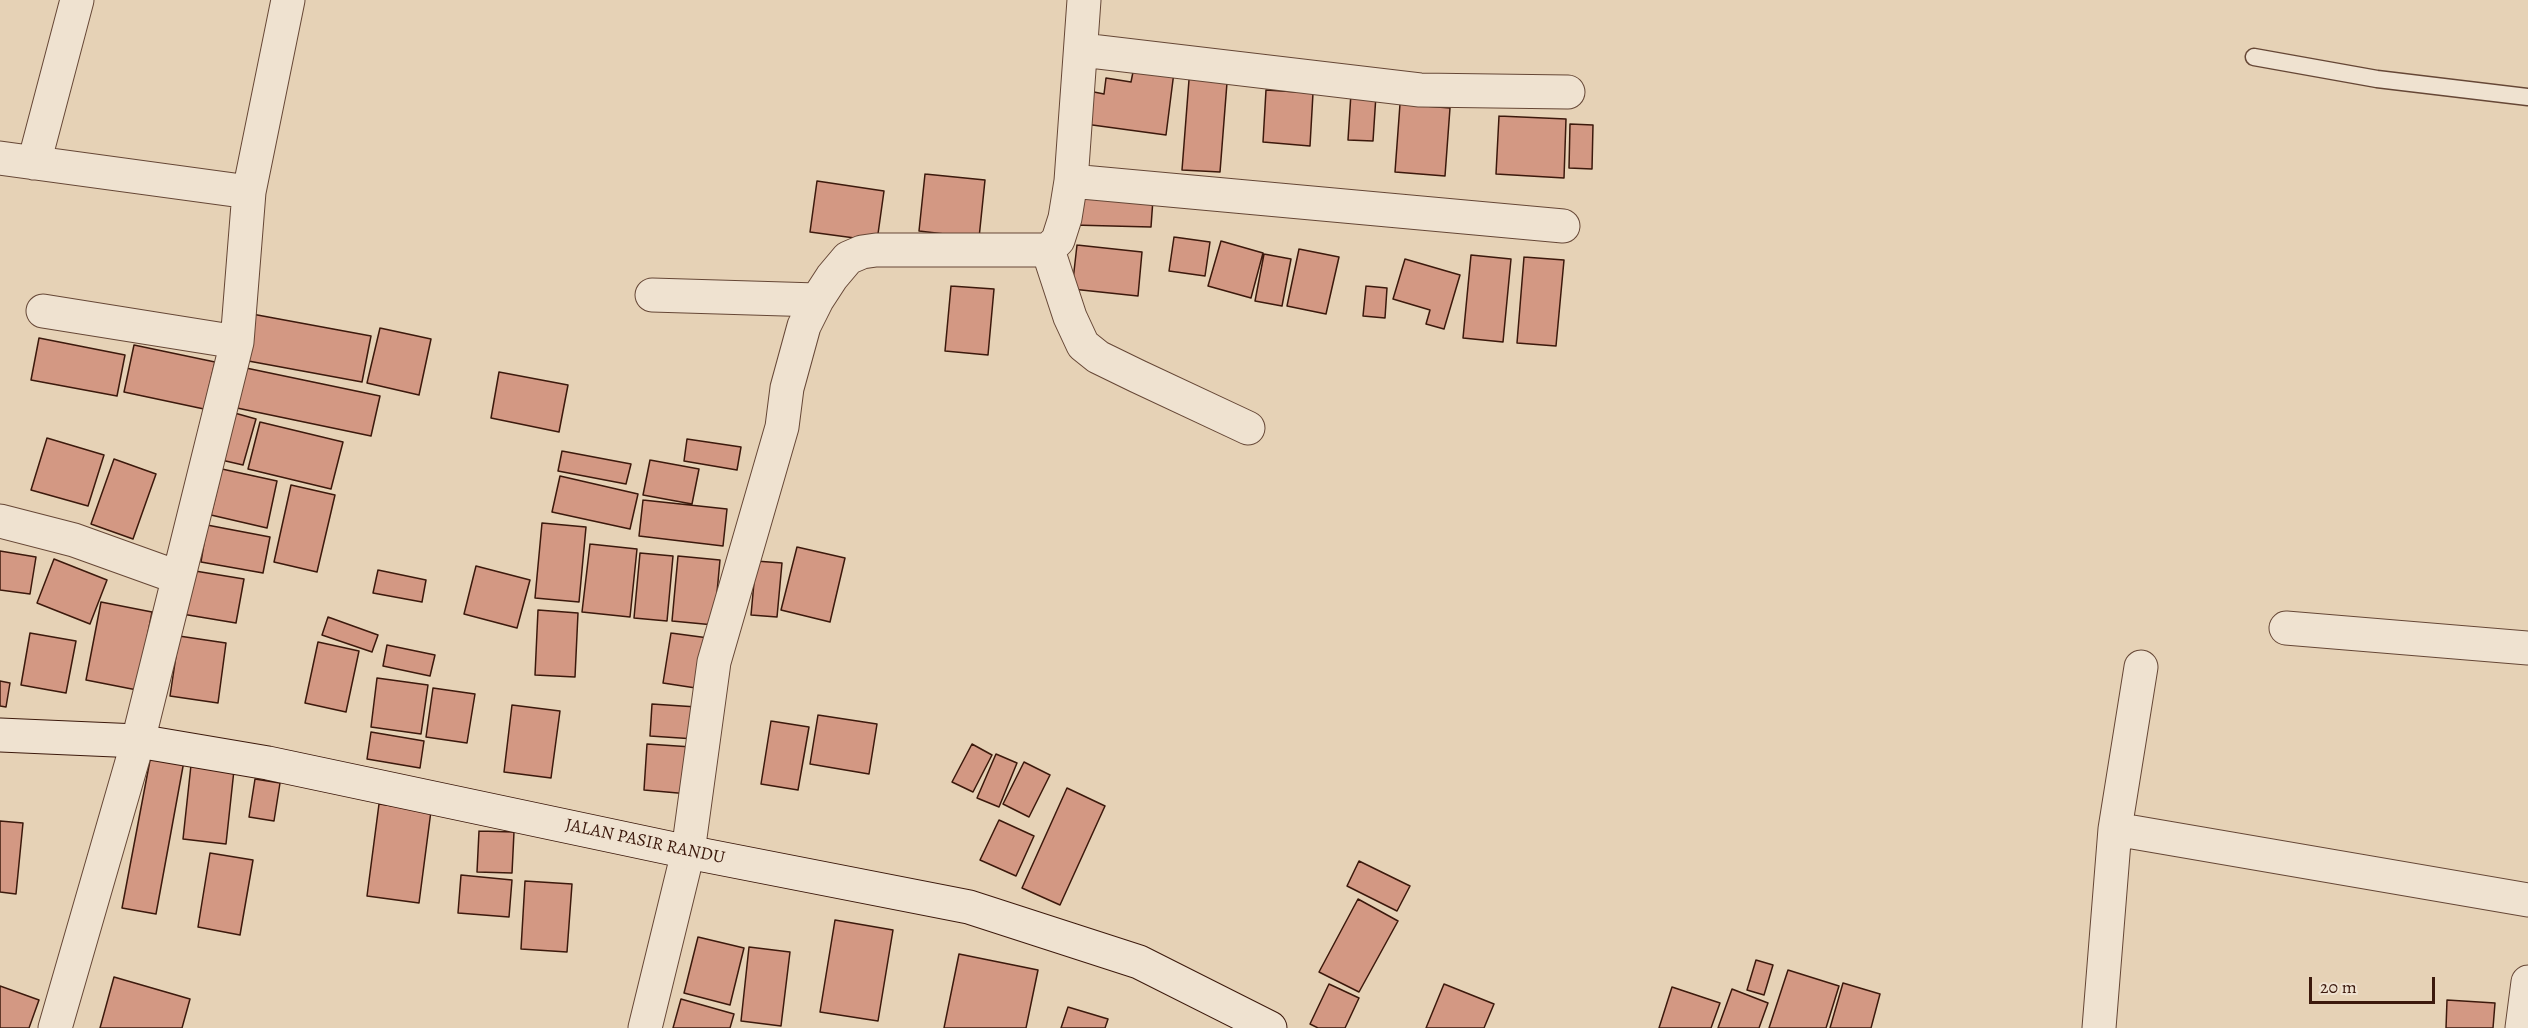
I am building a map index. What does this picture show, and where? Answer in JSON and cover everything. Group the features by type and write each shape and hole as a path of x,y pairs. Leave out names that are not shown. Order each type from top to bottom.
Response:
{"street":[{"path":"34,163 77,0"},
{"path":"55,1028 138,741 237,342 249,192 288,0"},
{"path":"645,1028 688,852 714,662 782,428 788,388 804,326 817,300 848,258 862,252 876,250 1048,250 1058,240 1065,218 1071,181 1084,0"},
{"path":"1082,50 1420,90 1568,92"},
{"path":"0,158 249,192"},
{"path":"1071,181 1563,226"},
{"path":"1048,250 1070,317 1083,345 1098,357 1127,372 1248,428"},
{"path":"652,295 817,300"},
{"path":"43,311 237,342"},
{"path":"0,521 74,540 177,577"},
{"path":"2286,628 2528,648"},
{"path":"2099,1028 2115,828 2141,668"},
{"name":"JALAN PASIR RANDU","path":"0,735 138,741 268,763 688,852 969,907 1139,962 1270,1028"},
{"path":"2115,828 2528,900"},
{"path":"2522,1028 2528,982"}],"lane":[{"path":"2254,57 2377,79 2528,97"}],"building":[{"path":"1134,67 1174,72 1166,135 1085,124 1089,91 1104,94 1106,78 1131,82"},
{"path":"1190,67 1228,70 1220,172 1182,170"},
{"path":"1266,90 1313,93 1310,146 1263,142"},
{"path":"1351,93 1376,95 1373,141 1348,140"},
{"path":"1400,104 1450,108 1445,176 1395,172"},
{"path":"1499,116 1566,119 1564,178 1496,174"},
{"path":"1570,124 1593,125 1592,169 1569,168"},
{"path":"925,174 985,180 979,238 919,231"},
{"path":"817,181 884,191 877,241 810,232"},
{"path":"1074,197 1153,199 1151,227 1073,225"},
{"path":"1174,237 1210,242 1205,276 1169,271"},
{"path":"1221,241 1263,253 1251,298 1208,286"},
{"path":"1077,245 1142,252 1138,296 1072,289"},
{"path":"1299,249 1339,257 1326,314 1287,306"},
{"path":"1264,254 1291,259 1282,306 1255,301"},
{"path":"1471,255 1511,259 1503,342 1463,338"},
{"path":"1524,257 1564,260 1556,346 1517,343"},
{"path":"1405,259 1460,275 1444,329 1426,324 1430,310 1393,299"},
{"path":"951,286 994,289 988,355 945,351"},
{"path":"1366,286 1387,288 1385,318 1363,316"},
{"path":"252,314 371,336 362,382 243,360"},
{"path":"380,328 431,339 419,395 367,383"},
{"path":"39,338 125,355 117,396 31,380"},
{"path":"134,345 215,362 204,409 124,392"},
{"path":"246,368 380,396 371,436 237,408"},
{"path":"499,372 568,385 559,432 491,418"},
{"path":"231,412 256,419 243,465 217,459"},
{"path":"260,422 343,442 331,489 248,469"},
{"path":"47,438 104,455 88,506 31,490"},
{"path":"687,439 741,447 737,470 684,461"},
{"path":"562,451 631,464 626,484 558,471"},
{"path":"114,459 156,474 133,539 91,524"},
{"path":"650,460 699,469 692,504 643,495"},
{"path":"222,469 277,481 267,528 211,515"},
{"path":"560,476 638,494 630,529 552,512"},
{"path":"291,485 335,495 317,572 274,562"},
{"path":"643,500 727,509 723,546 639,536"},
{"path":"542,523 586,527 579,602 535,598"},
{"path":"207,525 270,537 263,573 201,562"},
{"path":"590,544 637,549 630,617 582,612"},
{"path":"797,547 845,558 830,622 781,610"},
{"path":"0,551 36,557 30,594 0,590"},
{"path":"640,553 673,556 667,621 634,618"},
{"path":"678,556 720,560 714,625 672,621"},
{"path":"54,559 107,580 90,624 37,603"},
{"path":"756,561 782,563 777,617 751,615"},
{"path":"476,566 530,580 517,628 464,614"},
{"path":"189,570 244,579 236,623 182,614"},
{"path":"378,570 426,580 422,602 373,593"},
{"path":"101,602 152,612 137,690 86,680"},
{"path":"538,610 578,613 575,677 535,675"},
{"path":"328,617 378,635 372,652 322,635"},
{"path":"30,633 76,641 66,693 21,685"},
{"path":"671,633 716,639 709,690 663,683"},
{"path":"179,636 226,643 218,703 170,696"},
{"path":"318,642 359,651 346,712 305,703"},
{"path":"387,645 435,655 430,676 383,666"},
{"path":"377,678 428,685 421,734 371,727"},
{"path":"0,681 10,683 6,707 0,706"},
{"path":"433,688 475,694 467,743 426,737"},
{"path":"652,704 697,707 695,739 650,736"},
{"path":"512,705 560,711 551,778 504,772"},
{"path":"818,715 877,724 869,774 810,764"},
{"path":"771,721 809,727 798,790 761,784"},
{"path":"371,732 424,741 420,768 367,759"},
{"path":"647,744 692,747 689,794 644,790"},
{"path":"972,744 992,755 973,792 952,782"},
{"path":"996,754 1017,763 999,807 977,798"},
{"path":"151,755 184,761 156,914 122,908"},
{"path":"1024,762 1050,775 1029,817 1003,804"},
{"path":"191,765 234,770 226,844 183,839"},
{"path":"255,779 280,783 274,821 249,817"},
{"path":"1067,788 1105,806 1060,905 1022,888"},
{"path":"379,804 431,811 419,903 367,896"},
{"path":"999,820 1034,836 1016,876 980,860"},
{"path":"0,821 23,823 16,894 0,892"},
{"path":"479,831 514,832 512,873 477,872"},
{"path":"210,853 253,860 240,935 198,927"},
{"path":"1359,861 1410,886 1397,911 1347,886"},
{"path":"461,875 512,880 509,917 458,913"},
{"path":"525,881 572,884 567,952 521,949"},
{"path":"1358,899 1398,921 1359,992 1319,972"},
{"path":"835,920 893,930 878,1021 820,1012"},
{"path":"698,937 744,948 730,1005 684,993"},
{"path":"749,947 790,952 781,1026 741,1021"},
{"path":"959,954 1038,970 1026,1028 944,1028"},
{"path":"1756,960 1773,965 1764,995 1747,990"},
{"path":"1788,970 1839,986 1826,1028 1769,1028"},
{"path":"114,977 190,999 182,1028 100,1028"},
{"path":"1843,983 1880,994 1871,1028 1830,1028"},
{"path":"1329,984 1359,998 1345,1028 1318,1028 1310,1024"},
{"path":"1444,984 1494,1004 1484,1028 1426,1028"},
{"path":"0,986 39,1000 29,1028 0,1028"},
{"path":"1672,987 1720,1003 1711,1028 1659,1028"},
{"path":"1732,989 1768,1003 1759,1028 1718,1028"},
{"path":"681,999 734,1014 730,1028 673,1028"},
{"path":"2447,1000 2495,1003 2493,1028 2446,1028"},
{"path":"1068,1007 1108,1019 1105,1028 1061,1028"}]}
